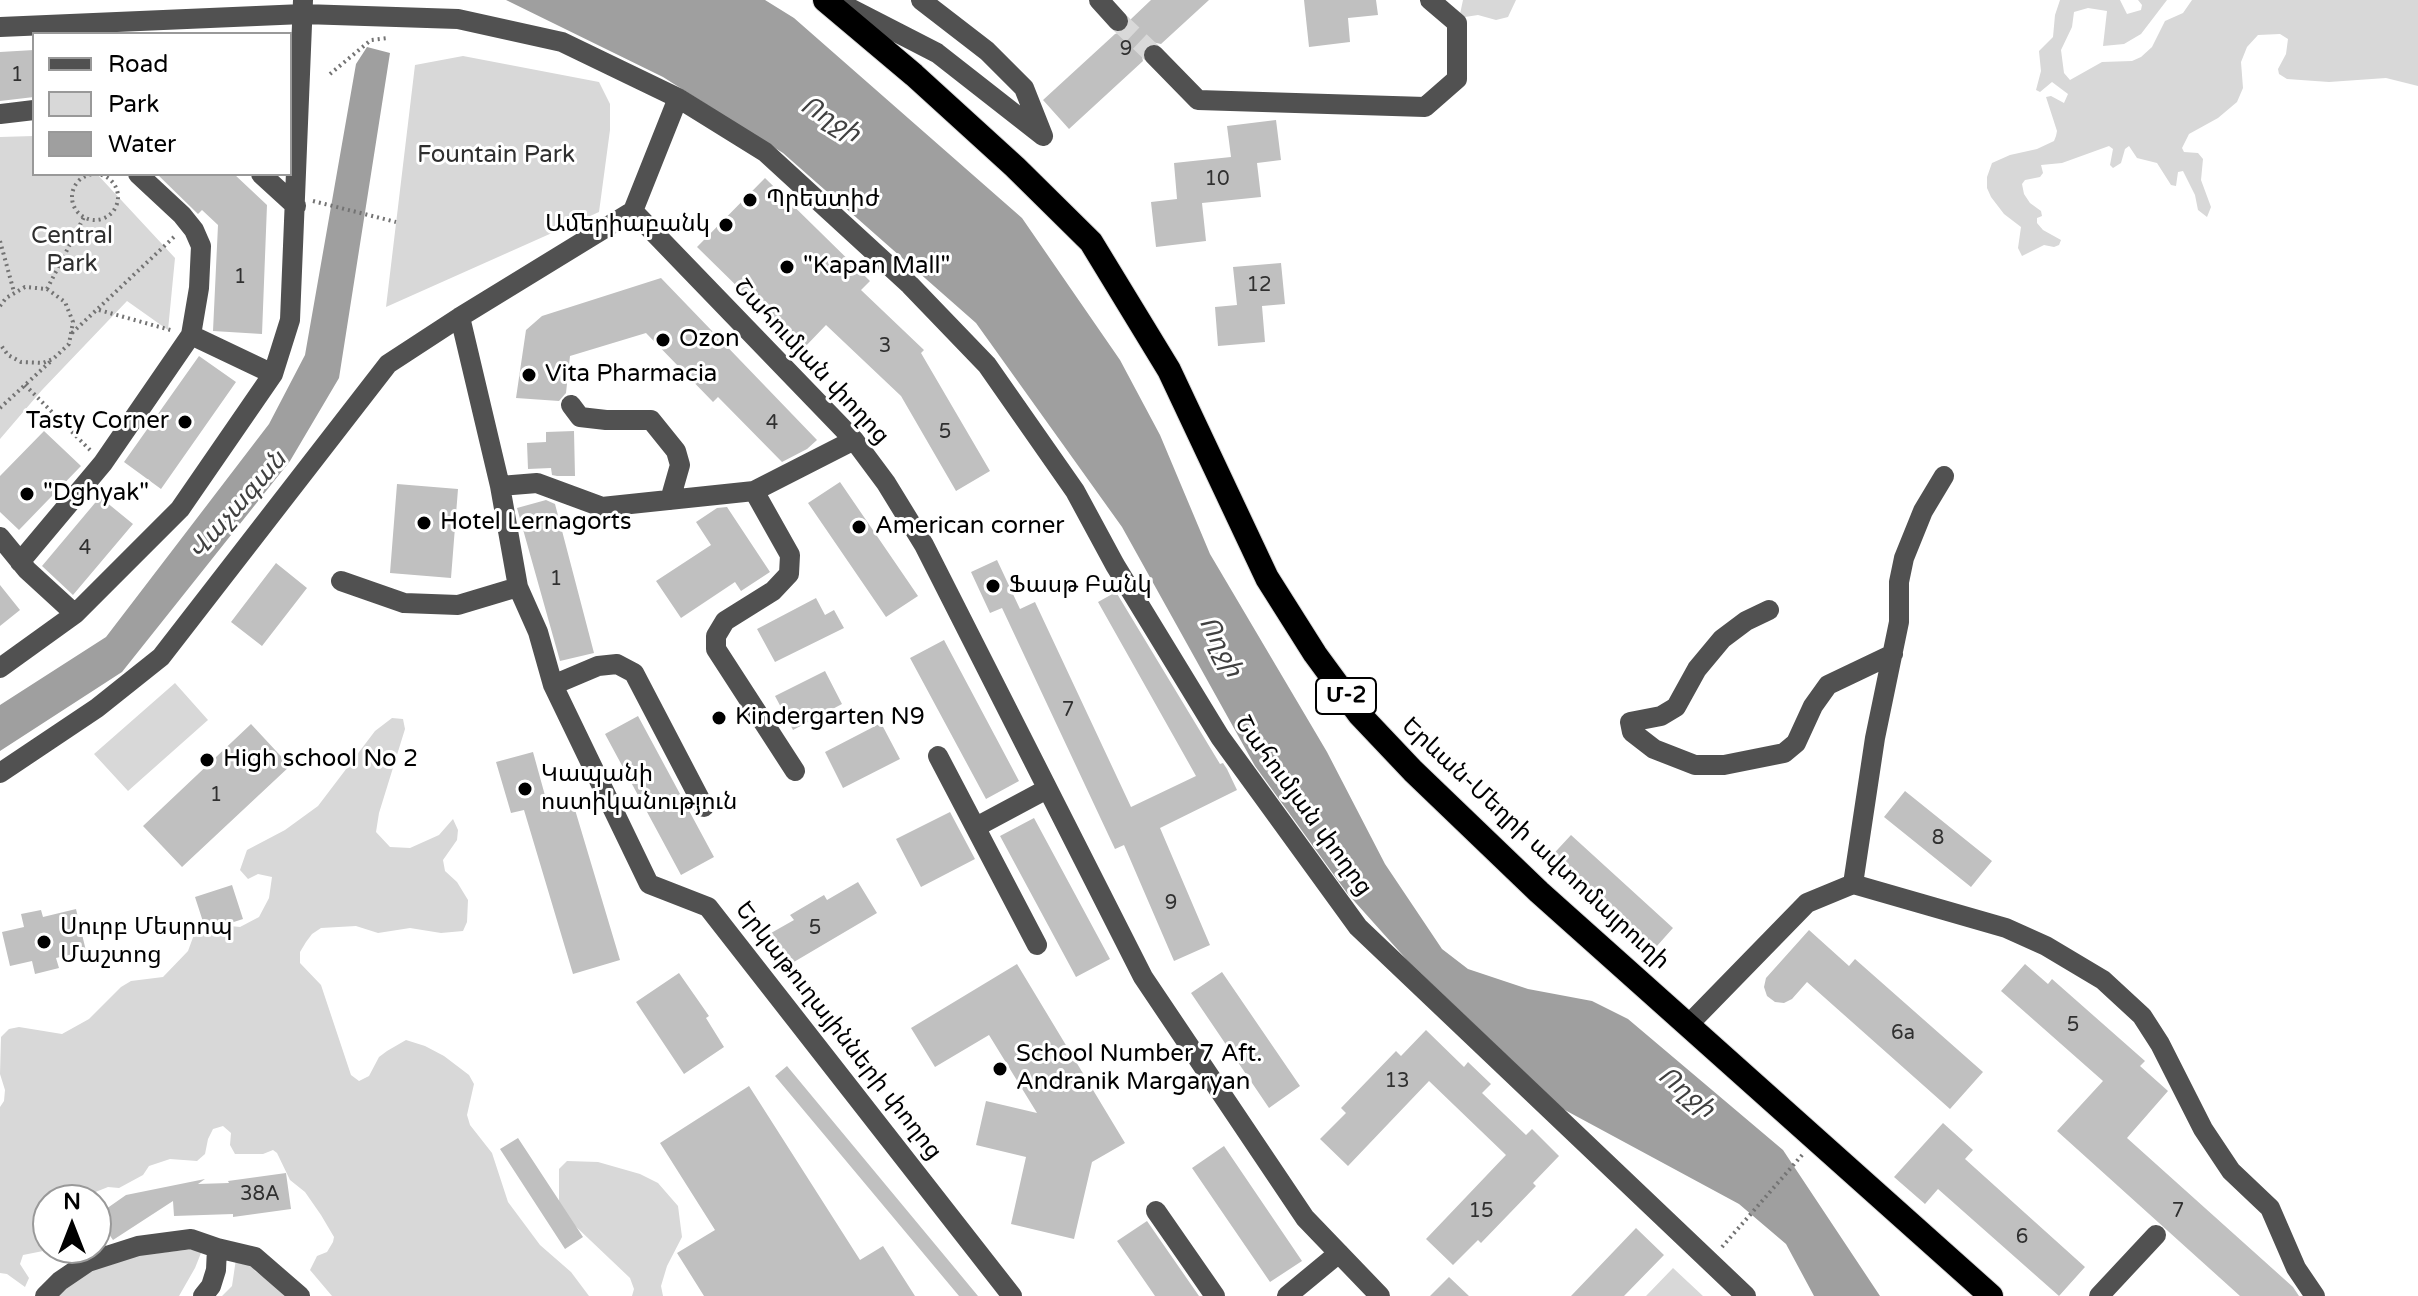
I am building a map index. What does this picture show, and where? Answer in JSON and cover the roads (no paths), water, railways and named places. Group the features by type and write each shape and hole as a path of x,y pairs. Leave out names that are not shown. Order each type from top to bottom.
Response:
{"highway":[{"name":"Երևան-Մեղրի ավտոմայրուղի","path":"825,0 925,85 1091,242 1169,370 1267,578 1315,654 1359,714 1413,771 1539,892 1991,1296"}],"street":[{"path":"833,0 937,53 1043,136 1024,88 987,51 921,0"},
{"path":"1099,0 1118,21"},
{"path":"1154,55 1198,100 1425,107 1457,79 1457,23 1430,0"},
{"path":"0,668 75,614 180,509 273,374 290,320 303,7"},
{"name":"Շահումյան փողոց","path":"0,27 102,29 303,7 439,17 562,42 678,98 765,152 910,285 987,365 1075,491 1115,565 1220,737 1358,927 1746,1296"},
{"path":"0,773 97,708 161,657 388,364 633,211 678,98"},
{"path":"0,114 32,110"},
{"path":"20,562 103,463 191,335 199,288 201,246 189,223 140,176"},
{"path":"264,176 296,201"},
{"name":"Շահումյան փողոց","path":"633,211 854,440 886,483 924,545 1143,977 1305,1218 1380,1296"},
{"name":"Երկաթուղայինների փողոց","path":"460,317 500,486 518,587 538,632 553,685 649,884 708,907 1012,1296"},
{"path":"191,335 273,374"},
{"path":"571,405 580,417 651,420 676,451 680,465 670,500"},
{"path":"500,486 537,483 602,507 754,491 854,440"},
{"path":"1853,884 1875,738 1899,622 1899,582 1904,558 1923,511 1944,476"},
{"path":"754,491 790,555 789,574 773,591 725,621 716,636 716,649 795,771"},
{"path":"0,537 20,562 75,614"},
{"path":"341,581 404,603 458,605 518,587"},
{"path":"1769,610 1746,621 1722,639 1697,669 1676,707 1661,716 1630,722 1632,732 1654,749 1695,765 1724,765 1784,753 1796,743 1813,706 1828,685 1893,654"},
{"path":"553,685 598,666 617,664 634,673 704,807"},
{"path":"938,756 1037,945"},
{"path":"976,827 1047,789"},
{"path":"1688,1025 1807,903 1853,884 2006,928 2046,946 2103,980 2142,1016 2217,1150 2231,1171 2270,1208 2296,1268 2315,1296"},
{"path":"1156,1211 1215,1296"},
{"path":"2099,1296 2156,1235"},
{"path":"45,1296 60,1281 88,1262 138,1246 191,1239 255,1257 300,1296"},
{"path":"203,1296 211,1286 216,1270 217,1248"},
{"path":"1287,1296 1339,1253"}],"water":[{"name":"Ողջի","path":"506,0 765,0 794,18 1022,218 1120,360 1160,435 1210,554 1327,752 1385,864 1442,949 1468,969 1528,989 1592,1001 1628,1019 1783,1150 1880,1296 1814,1296 1786,1244 1739,1204 1563,1109 1407,960 1347,893 1255,766 1122,527 976,323 783,153 663,77"},
{"name":"Վաչագան","path":"367,47 390,53 339,378 290,461 122,672 0,751 0,705 106,637 269,424 305,355 356,64"}],"tunnel":[{"path":"1118,21 1154,55"}],"place":[{"name":"Պրեստիժ","path":"750,200"},
{"name":"Ամերիաբանկ","path":"726,225"},
{"name":"\"Kapan Mall\"","path":"787,267"},
{"name":"Ozon","path":"663,340"},
{"name":"Vita Pharmacia","path":"529,375"},
{"name":"Tasty Corner","path":"185,422"},
{"name":"\"Dghyak\"","path":"27,494"},
{"name":"Hotel Lernagorts","path":"424,523"},
{"name":"American corner","path":"859,527"},
{"name":"Ֆասթ Բանկ","path":"993,586"},
{"name":"Kindergarten N9","path":"719,718"},
{"name":"High school No 2","path":"207,760"},
{"name":"Կապանի ոստիկանություն","path":"525,789"},
{"name":"Սուրբ Մեսրոպ Մաշտոց","path":"44,942"},
{"name":"School Number 7 Aft. Andranik Margaryan","path":"1000,1069"}],"park label":[{"name":"Fountain Park","path":"496,156"},
{"name":"Central Park","path":"72,251"}]}
